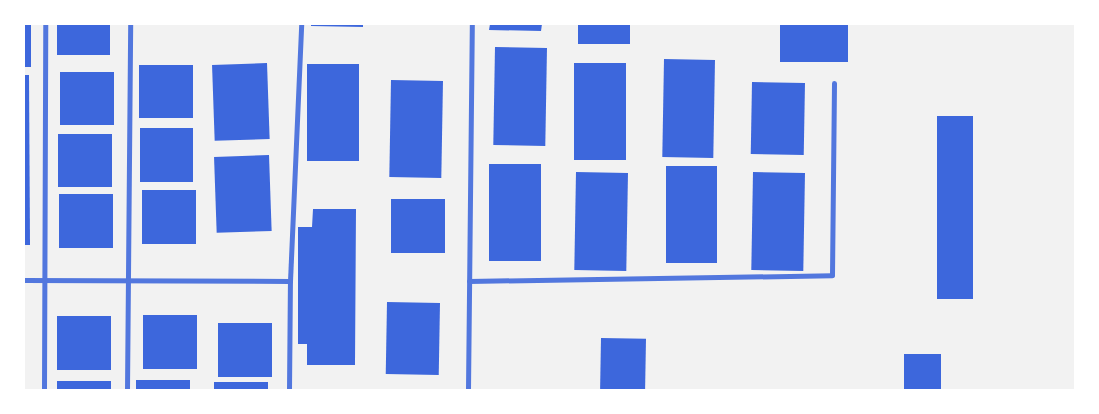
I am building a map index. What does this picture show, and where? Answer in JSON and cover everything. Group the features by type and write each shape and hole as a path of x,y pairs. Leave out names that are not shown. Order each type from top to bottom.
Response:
{"street":[{"path":"44,390 46,280 45,24"},
{"path":"127,390 130,24"},
{"path":"289,390 290,281 302,24"},
{"path":"468,390 472,24"},
{"path":"469,281 832,276 834,83"},
{"path":"24,280 290,281"}],"building":[{"path":"24,24 31,24 31,67 24,67"},
{"path":"57,24 110,24 110,55 57,55"},
{"path":"311,24 363,24 363,27 311,26"},
{"path":"490,24 542,24 541,31 489,30"},
{"path":"578,24 630,24 630,44 578,44"},
{"path":"780,24 848,24 848,62 780,62"},
{"path":"495,47 547,48 545,146 493,145"},
{"path":"664,59 715,60 713,158 662,157"},
{"path":"267,63 270,139 215,141 212,65"},
{"path":"574,63 626,63 626,160 574,160"},
{"path":"307,64 359,64 359,161 307,161"},
{"path":"139,65 193,65 193,118 139,118"},
{"path":"60,72 114,72 114,125 60,125"},
{"path":"24,75 29,75 30,245 24,245"},
{"path":"391,80 443,81 441,178 389,177"},
{"path":"752,82 805,83 804,155 751,154"},
{"path":"937,116 973,116 973,299 937,299"},
{"path":"140,128 193,128 193,182 140,182"},
{"path":"58,134 112,134 112,187 58,187"},
{"path":"269,155 272,231 217,233 214,157"},
{"path":"489,164 541,164 541,261 489,261"},
{"path":"666,166 717,166 717,263 666,263"},
{"path":"576,172 628,173 626,271 574,270"},
{"path":"753,172 805,173 803,271 751,270"},
{"path":"142,190 196,190 196,244 142,244"},
{"path":"59,194 113,194 113,248 59,248"},
{"path":"391,199 445,199 445,253 391,253"},
{"path":"313,209 356,209 355,365 307,365 307,344 298,344 298,227 312,227"},
{"path":"387,302 440,303 439,375 386,374"},
{"path":"143,315 197,315 197,369 143,369"},
{"path":"57,316 111,316 111,370 57,370"},
{"path":"218,323 272,323 272,377 218,377"},
{"path":"601,338 646,339 645,390 600,390"},
{"path":"904,354 941,354 941,390 904,390"},
{"path":"136,380 190,380 190,390 136,390"},
{"path":"57,381 111,381 111,390 57,390"},
{"path":"214,382 268,382 268,390 214,390"}]}
